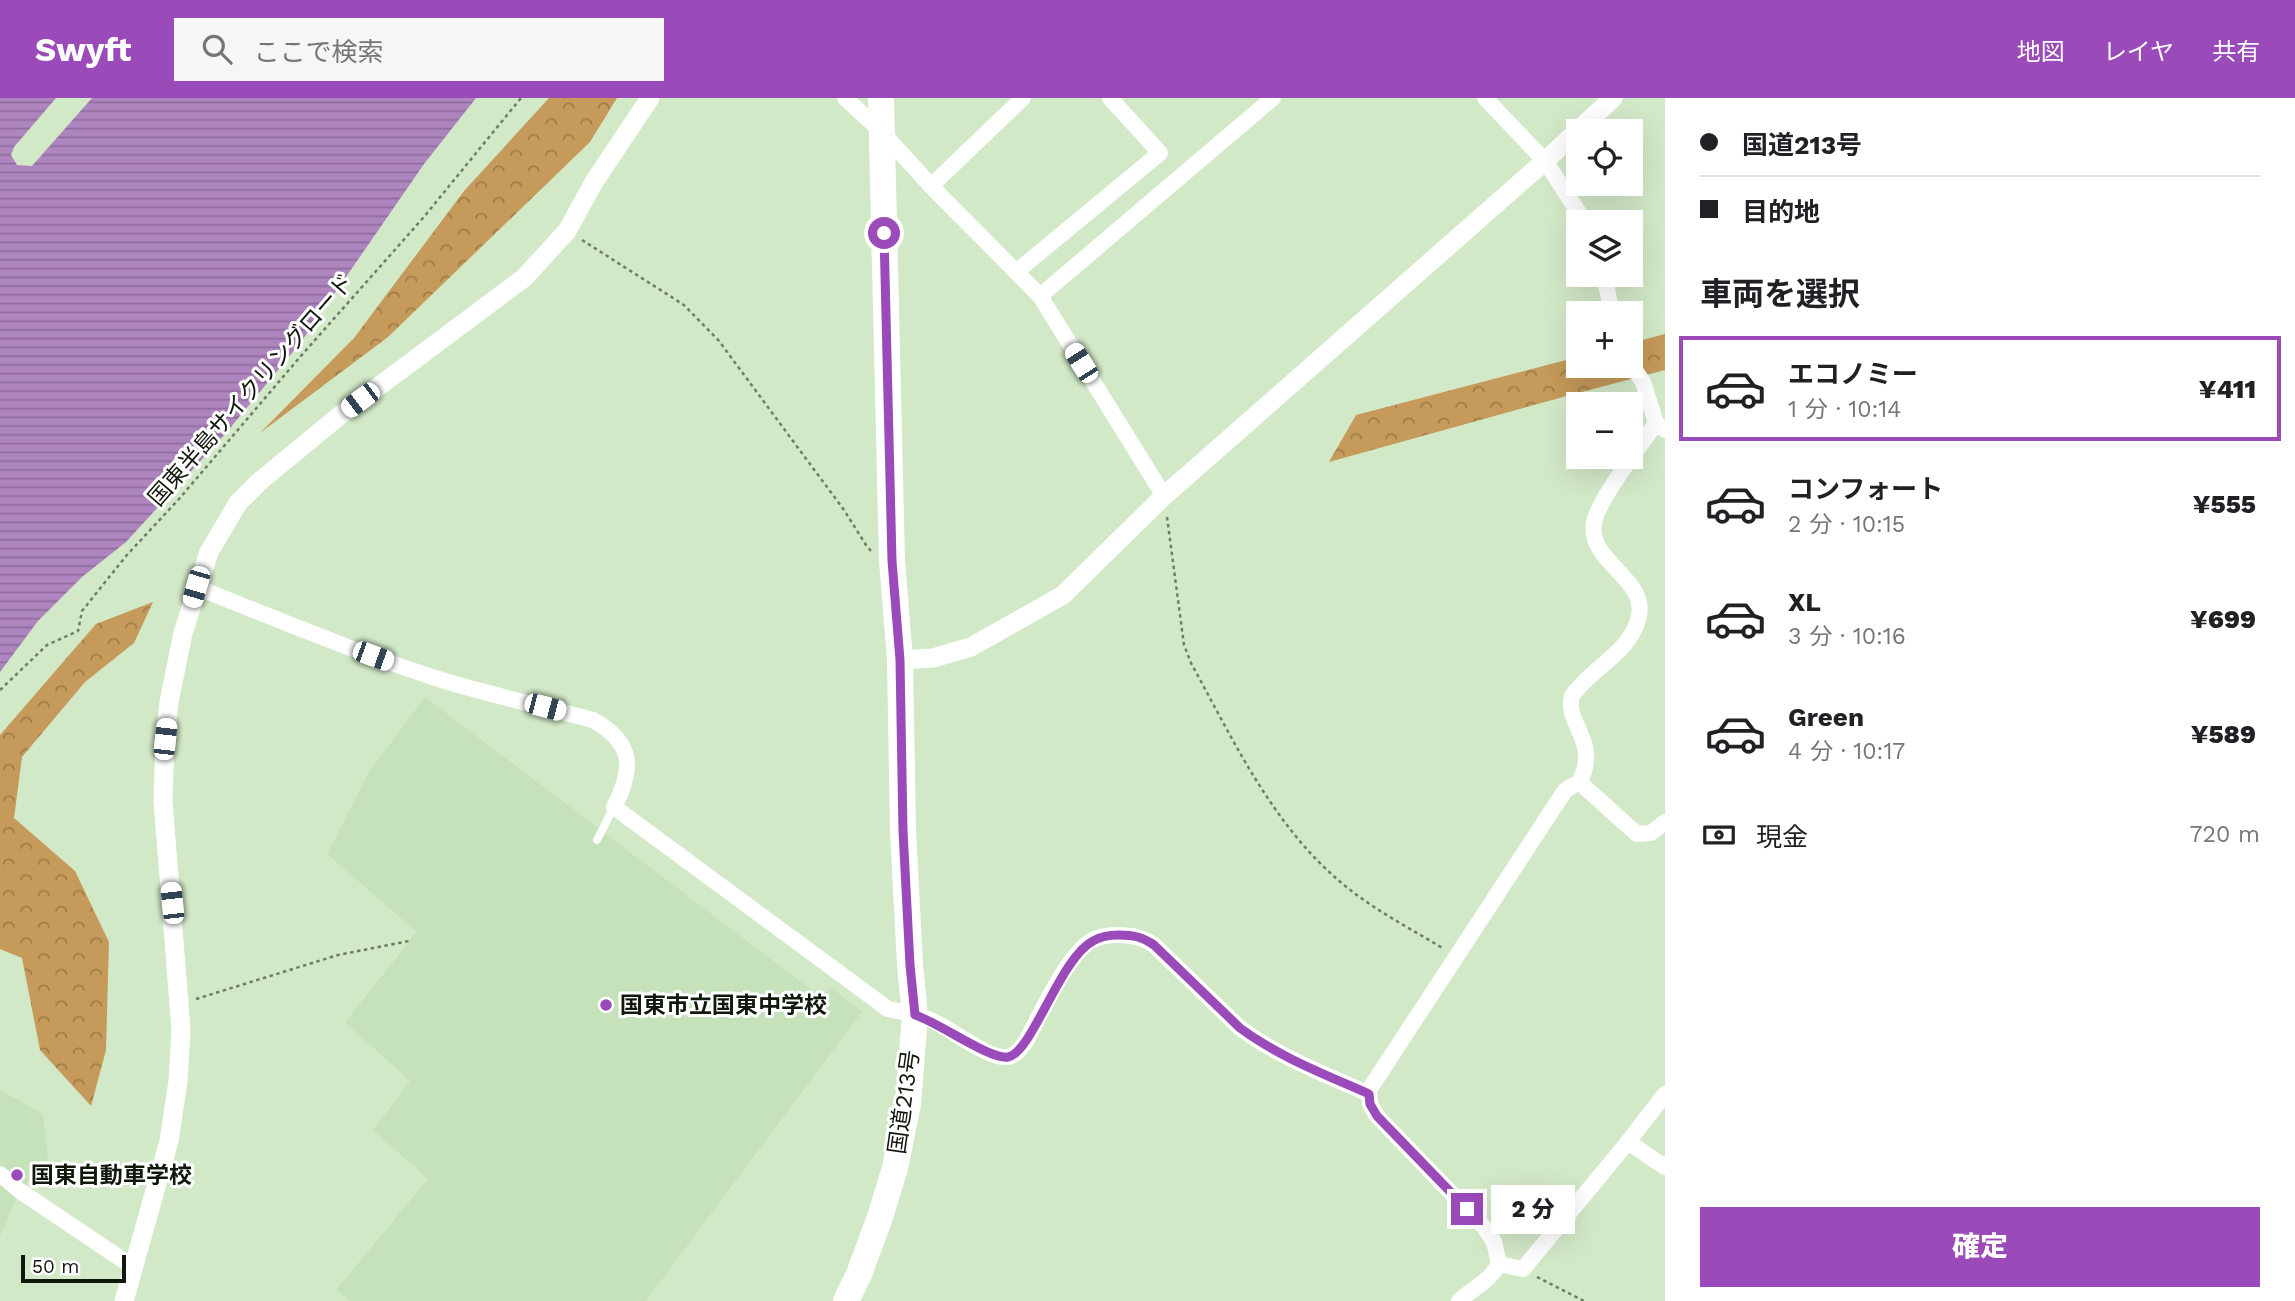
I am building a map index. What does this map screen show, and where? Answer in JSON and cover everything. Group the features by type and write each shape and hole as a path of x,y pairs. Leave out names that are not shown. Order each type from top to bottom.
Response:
{"highway":[{"name":"国道213号","path":"846,1301 876,1229 895,1168 908,1104 915,1015 904,844 900,660 892,561 881,98"}],"street":[{"path":"124,1301 169,1141 180,1063 180,1004 164,814 165,739 183,633 209,552 238,503 259,482 339,416 524,278 567,231 594,182 650,98"},
{"path":"845,98 882,132 931,186 1040,296 1164,496"},
{"path":"931,186 1023,98"},
{"path":"1016,272 1160,153 1110,98"},
{"path":"1040,296 1273,98"},
{"path":"1485,98 1545,161 1577,210"},
{"path":"900,660 933,658 971,647 1063,595 1164,496 1613,98"},
{"path":"1460,1301 1475,1287 1493,1277 1499,1264 1494,1241 1485,1227 1377,1116 1370,1104 1369,1094 1371,1086 1564,792 1579,782 1585,766 1586,747 1571,710 1572,696 1624,643 1635,628 1640,612 1634,591 1598,547 1593,525 1600,506 1660,427 1640,378"},
{"path":"196,587 329,640 417,671 593,720 619,739 627,757 625,782 614,807 888,1009 929,1019 994,1055 1006,1058 1013,1056 1025,1043 1063,973 1084,946 1110,935 1138,936 1154,945 1253,1038 1289,1059 1369,1094"},
{"path":"1579,782 1637,834 1651,833 1665,822"},
{"path":"1499,1264 1523,1269 1629,1142 1665,1094"},
{"path":"1629,1142 1665,1167"},
{"path":"0,1174 20,1191 133,1267"}],"lane":[{"path":"597,840 614,807"}],"path":[{"name":"国東半島サイクリングロード","path":"0,690 47,645 78,631 82,611 126,556 179,499 423,218 521,98"},
{"path":"567,231 684,305 719,341 845,510 866,545 878,557 892,561"},
{"path":"1164,496 1184,645 1250,772 1297,838 1324,868 1363,900 1456,956"},
{"path":"180,1004 338,955 409,941"},
{"path":"1523,1269 1584,1301"}],"shaded area":[{"path":"0,98 476,98 424,164 301,342 226,433 126,542 82,577 38,621 0,672"},
{"name":"国東市立国東中学校","path":"425,697 821,997 832,988 862,1012 646,1301 350,1301 336,1290 428,1179 373,1130 410,1081 345,1022 417,932 327,854 369,772"},
{"name":"国東自動車学校","path":"0,1090 43,1114 48,1160 20,1191 0,1236"}],"green space":[{"path":"549,98 617,98 590,142 388,337 260,433 354,338 464,191"},
{"path":"1665,334 1665,370 1643,376 1643,340"},
{"path":"1566,360 1566,378 1635,378 1582,392 1566,392 1566,396 1329,462 1356,415"},
{"path":"153,602 134,643 85,682 22,757 14,818 75,871 109,942 106,1050 91,1106 40,1050 22,958 0,949 0,735 96,624"}],"pier":[{"path":"56,98 92,98 32,166 17,165 11,155 14,147"}],"place":[{"name":"国東市立国東中学校","path":"606,1005"},
{"name":"国東自動車学校","path":"17,1175"}],"route":[{"path":"884,233 892,561 900,660 903,831 915,1015 929,1019 994,1055 1006,1058 1013,1056 1025,1043 1063,973 1084,946 1110,935 1138,936 1154,945 1253,1038 1289,1059 1369,1094 1370,1104 1377,1116 1467,1209"}]}
